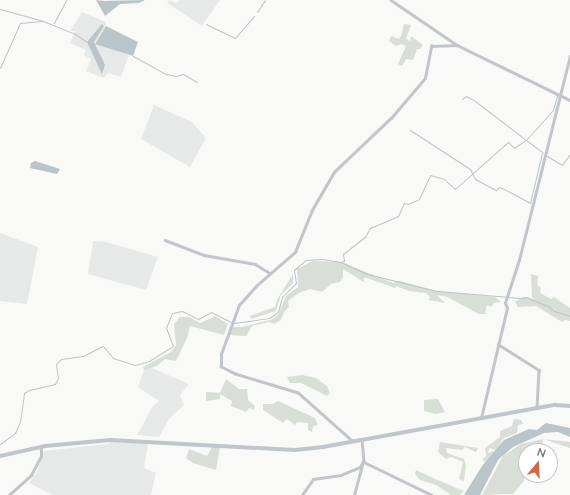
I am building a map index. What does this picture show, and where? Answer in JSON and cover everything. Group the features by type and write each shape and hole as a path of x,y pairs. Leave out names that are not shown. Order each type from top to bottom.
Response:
{"main road":[{"path":"0,456 41,447 110,440 295,450 537,408 570,406"}],"street":[{"path":"391,0 457,45 570,100"},
{"path":"352,441 298,393 235,374 221,367 222,354 232,318 244,299 270,273 295,252 312,210 338,167 392,118 425,78 431,46 457,45"},
{"path":"481,418 507,308 506,300 518,266 570,56"},
{"path":"165,240 204,255 255,264 270,273"},
{"path":"498,344 539,370 537,408"},
{"path":"354,495 363,460 362,439"},
{"path":"9,495 31,475 41,456 41,447"},
{"path":"363,460 432,495"},
{"path":"302,495 313,480 341,475 362,465"}],"shaded area":[{"path":"96,0 145,0 139,3 120,4 105,16"},
{"path":"169,0 176,3 180,0 220,0 202,26 167,3"},
{"path":"82,12 106,22 106,26 95,43 129,55 121,77 108,73 104,78 86,71 91,59 84,55 86,50 70,43 75,31 70,31"},
{"path":"102,24 104,26 94,42 105,65 102,74 87,42"},
{"path":"404,24 411,25 406,39 410,41 411,36 423,45 420,49 417,49 413,60 406,59 402,66 398,64 406,46 402,44 396,46 389,41 391,36 399,39"},
{"path":"106,26 138,42 133,56 95,44"},
{"path":"154,105 192,122 206,138 190,167 141,139"},
{"path":"35,161 60,169 57,174 30,168 31,163"},
{"path":"0,233 38,247 27,304 0,301"},
{"path":"93,241 106,242 158,257 146,290 88,274"},
{"path":"313,261 341,262 393,283 399,281 437,291 495,297 501,302 494,303 491,307 487,305 485,314 479,314 447,297 437,295 445,303 429,300 430,297 426,293 409,291 396,286 395,288 363,278 365,283 343,269 343,277 340,282 331,284 322,292 310,289 299,293 288,301 289,307 284,312 281,320 274,324 269,322 252,326 246,336 228,335 233,327 241,327 270,320 278,315 286,296 298,287 297,269"},
{"path":"293,274 293,283 281,295 276,311 251,319 250,316 275,307 278,298"},
{"path":"531,274 538,276 537,285 541,288 540,293 551,299 554,297 570,308 570,321 565,320 562,322 536,306 518,307 515,302 521,298 526,297 536,300 532,297"},
{"path":"215,316 228,324 224,335 190,326 187,338 176,361 165,359 157,366 144,370 143,367 171,352 176,345 174,324 180,317 189,317 200,323"},
{"path":"152,368 189,384 180,395 184,405 169,419 159,437 137,435 153,406 159,401 138,387 144,370"},
{"path":"302,375 316,378 327,386 330,393 327,396 301,383 290,383 287,377"},
{"path":"226,379 239,389 247,389 248,400 255,406 254,410 249,408 246,412 231,406 232,401 220,394 220,399 206,401 206,392 220,393"},
{"path":"438,399 445,412 436,414 424,411 424,400"},
{"path":"278,401 315,418 318,425 313,426 312,432 308,430 308,423 297,422 295,425 287,419 283,423 263,410 263,404 273,404"},
{"path":"514,419 521,420 523,424 518,425 517,433 504,438 496,450 489,448 488,453 494,451 494,454 485,462 482,459 486,456 485,448 500,437 500,431 512,426"},
{"path":"546,423 570,428 570,437 558,432 544,433 522,443 518,443 518,445 513,447 498,460 480,495 464,495 482,466 504,440 529,429 537,430"},
{"path":"543,439 570,442 570,448 558,443"},
{"path":"543,439 542,443 525,443"},
{"path":"110,442 148,444 144,468 156,473 151,495 53,495 29,483 37,472 44,451 107,444"},
{"path":"440,442 478,448 476,452 465,447 462,450 446,448 447,453 464,459 466,466 464,481 459,479 463,462 451,457 446,459 438,452"},
{"path":"518,446 518,483 522,483 513,494 482,495 503,456"},
{"path":"212,447 220,447 216,470 193,463 186,458 189,449 207,456"},
{"path":"416,470 464,491 460,495 451,495 436,485 420,480 415,474"}],"waterway":[{"path":"54,23 66,0"},
{"path":"257,12 265,0"},
{"path":"0,9 43,21 75,34 87,42"},
{"path":"206,24 235,38 254,16"},
{"path":"0,68 20,23 42,21"},
{"path":"133,56 166,74 176,76 183,74 197,82"},
{"path":"462,99 466,96 475,101 526,140 553,110 557,96 555,94"},
{"path":"410,130 470,169 475,179 496,190 499,187 502,188 530,203 542,153"},
{"path":"341,262 344,261 343,254 365,237 370,228 398,216 404,203 408,204 419,199 430,175 444,179 455,189 508,142 514,148 526,140 543,153"},
{"path":"547,156 562,165 570,154"},
{"path":"234,323 269,318 278,312 282,297 296,283 294,270 306,260 322,259 341,262 367,274 437,291 521,298 526,297 549,307 554,311 570,316"},
{"path":"0,444 15,433 20,422 24,393 29,390 55,384 58,378 56,364 61,359 83,356 103,346 113,358 135,365 149,361 173,346 166,328 172,313 182,311 198,319 211,312 231,322"}]}
